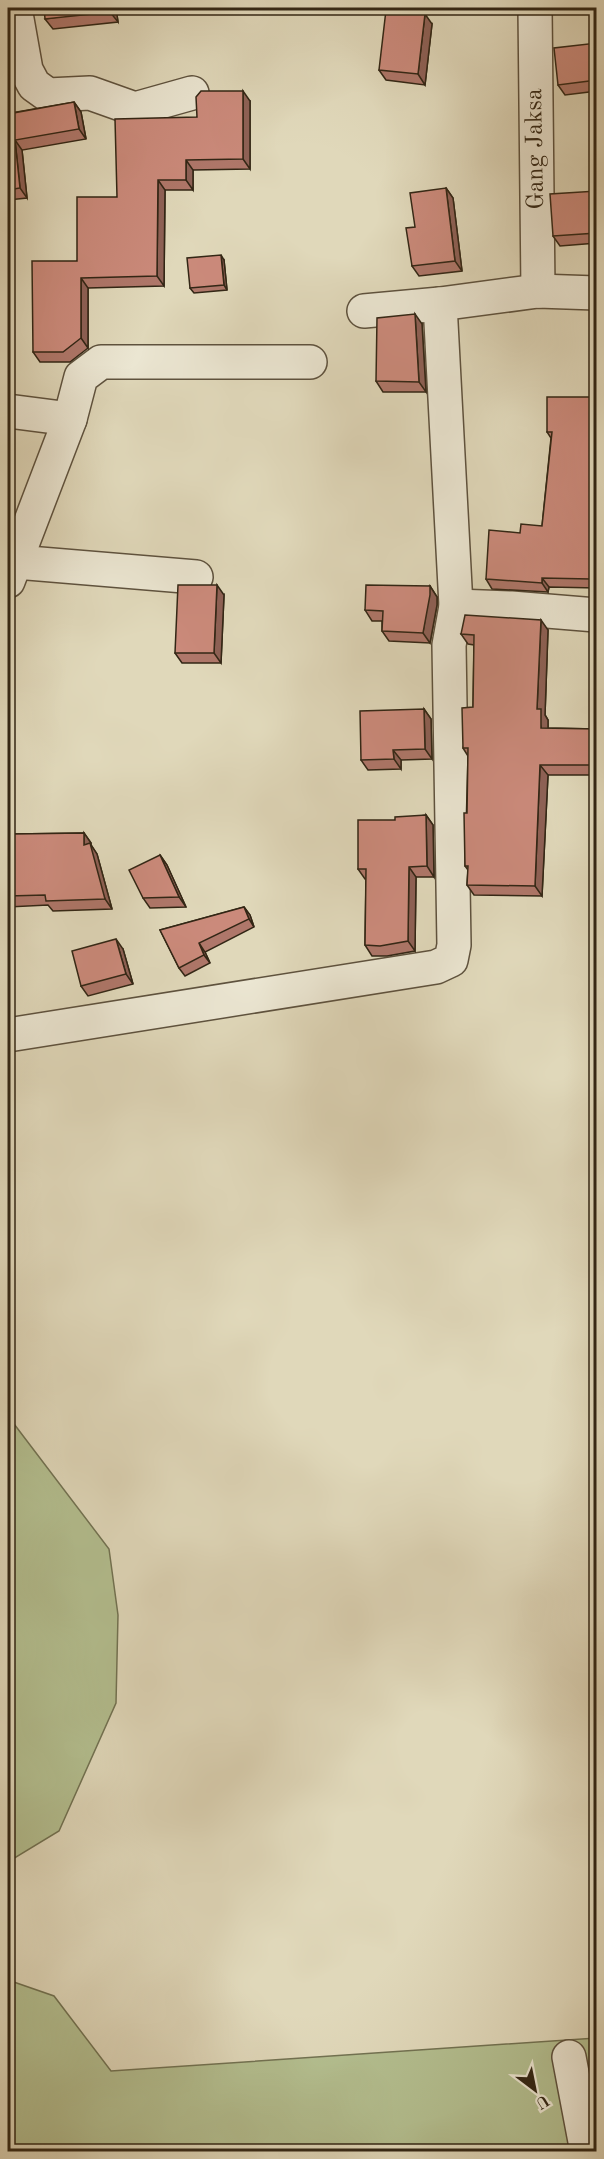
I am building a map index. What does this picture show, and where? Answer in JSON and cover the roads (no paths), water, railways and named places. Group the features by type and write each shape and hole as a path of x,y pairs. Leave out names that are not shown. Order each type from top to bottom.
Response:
{"street":[{"path":"15,8 26,70 34,85 48,95 90,93 135,108 192,93"},
{"name":"Gang Jaksa","path":"535,8 537,291"},
{"path":"364,311 537,291 597,293"},
{"path":"8,1035 436,968 451,960 454,945 449,645 456,606 440,304"},
{"path":"196,577 12,572 70,419 81,377 101,362 310,362"},
{"path":"8,411 70,419"},
{"path":"456,606 597,615"},
{"path":"569,2057 587,2151"}]}
